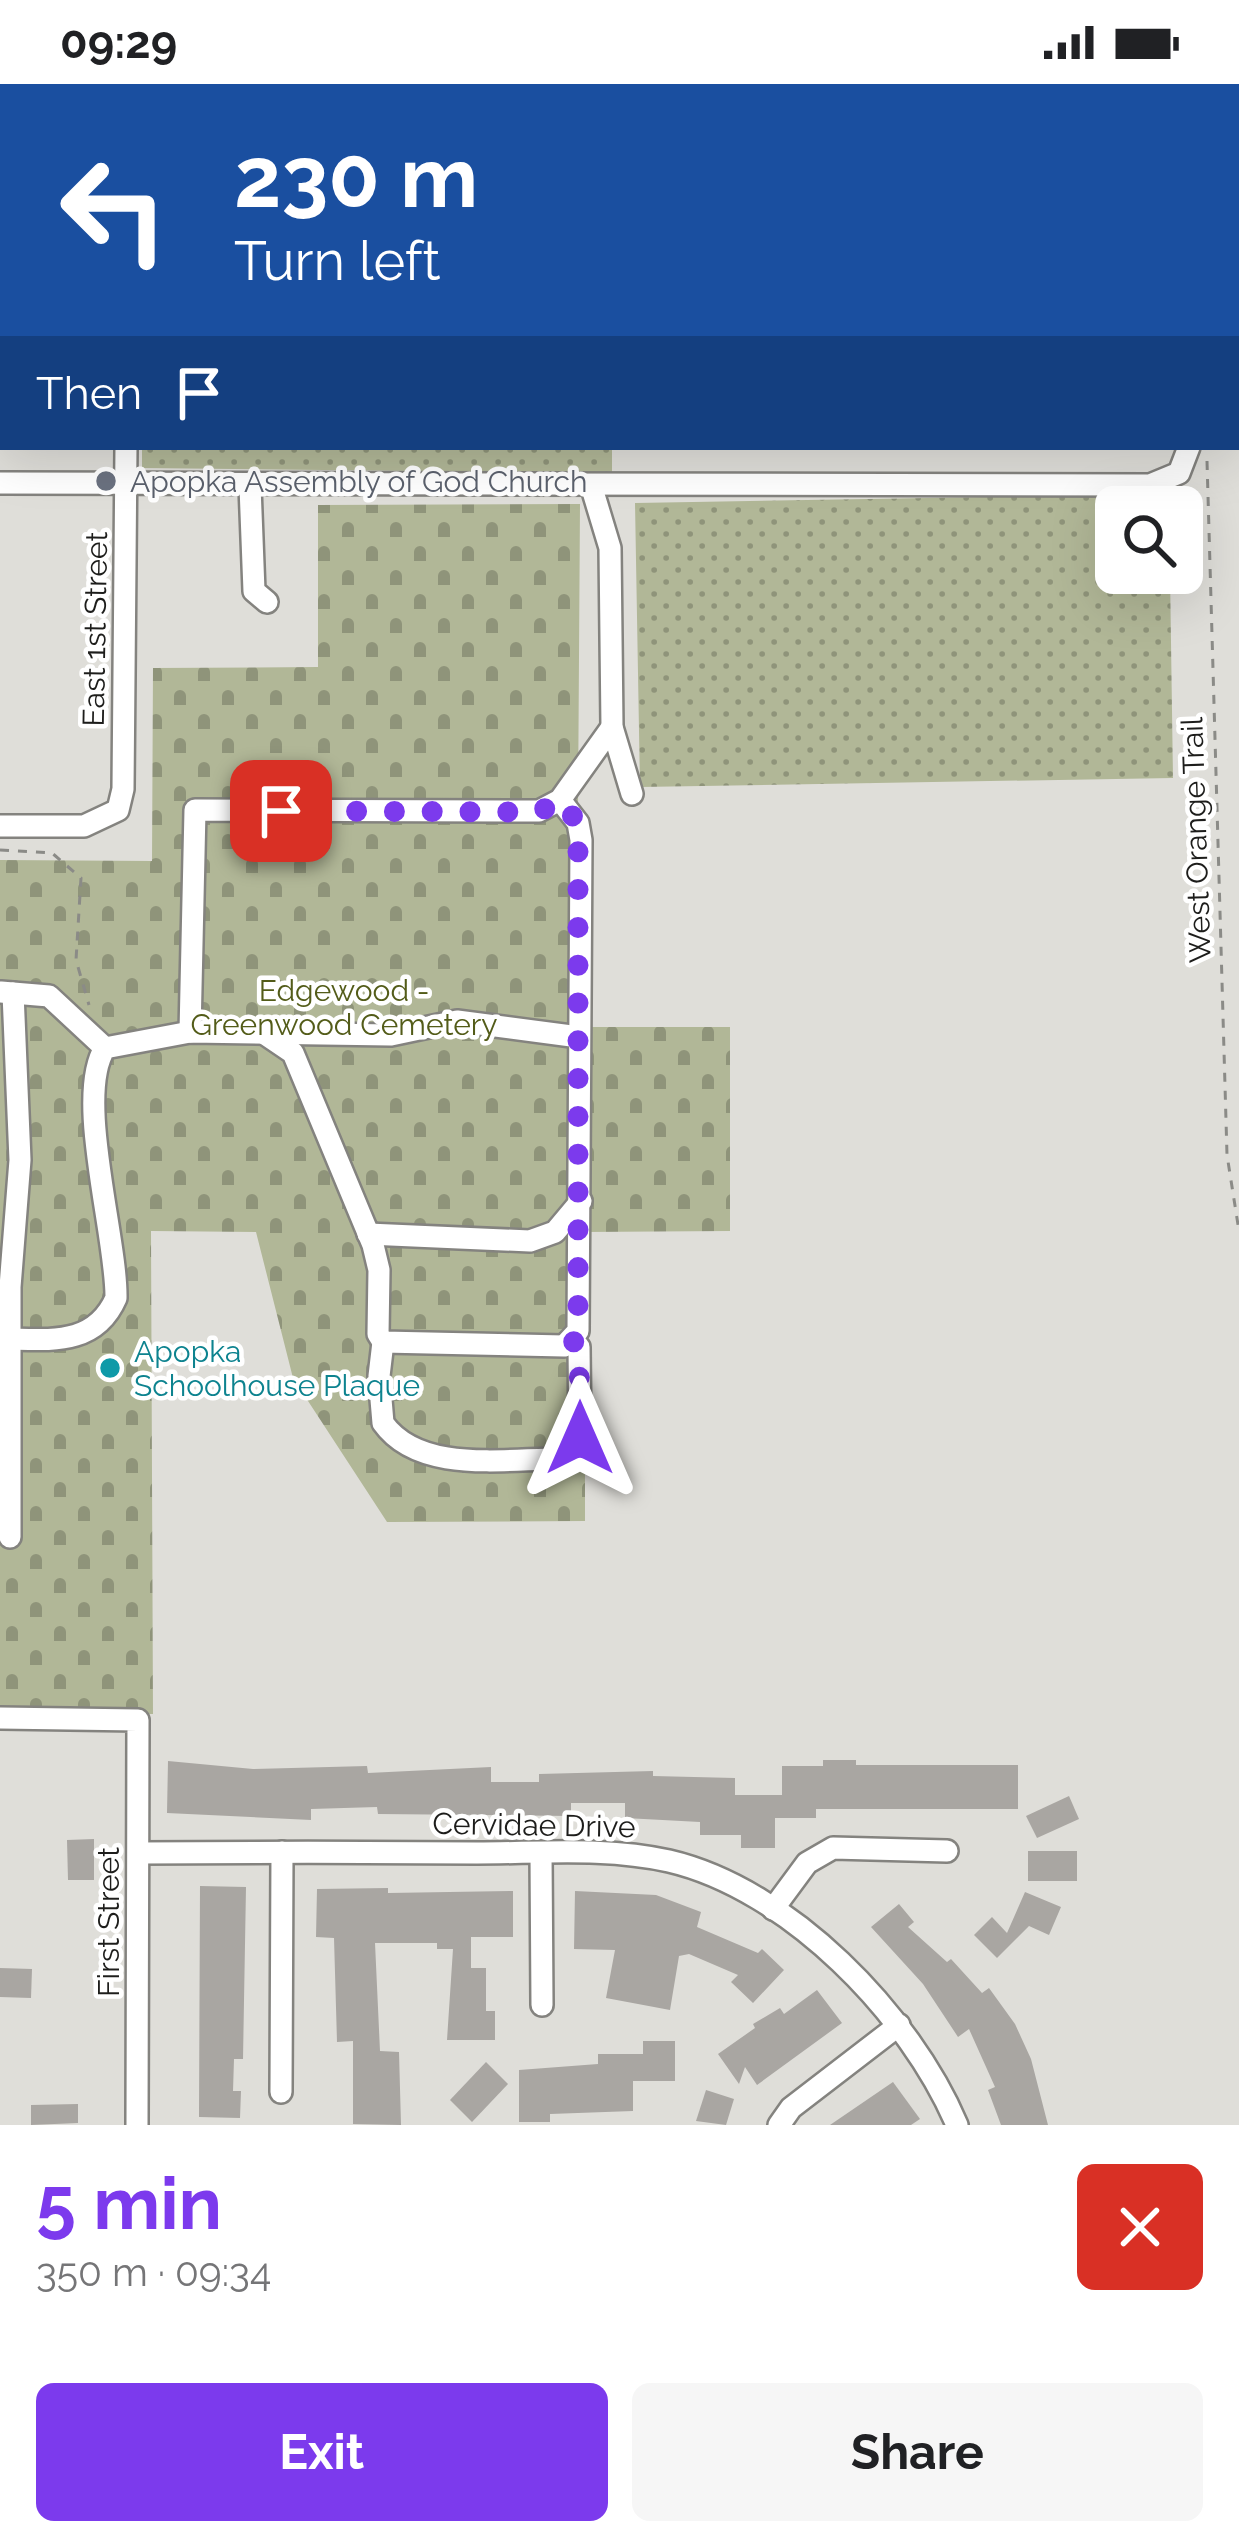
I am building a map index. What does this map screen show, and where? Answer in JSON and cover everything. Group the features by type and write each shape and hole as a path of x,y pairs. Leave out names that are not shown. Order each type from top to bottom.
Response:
{"street":[{"name":"East 1st Street","path":"0,826 84,826 104,821 118,810 123,789 127,450"},
{"path":"0,483 1150,485 1179,473 1188,450"},
{"path":"591,485 610,548 612,727 632,794"},
{"path":"250,486 254,590 267,602"},
{"path":"190,1032 195,810 539,812 560,800 612,727"},
{"path":"383,1342 564,1346 578,1331 581,840 578,823 560,800"},
{"path":"10,1537 5,1339 20,1160 6,992 49,996 105,1048"},
{"path":"5,1339 75,1339 108,1317 116,1298 95,1123 96,1061 105,1048 190,1032 391,1035 457,1021 579,1037"},
{"path":"265,1034 293,1053 379,1270 377,1334 383,1342 379,1376 383,1423 411,1448 433,1456 565,1460 580,1438 579,1347 573,1341"},
{"path":"368,1234 530,1241 556,1232 581,1201"},
{"name":"First Street","path":"0,1718 138,1720 137,2125"},
{"path":"773,1909 807,1863 832,1849 947,1851"},
{"name":"Cervidae Drive","path":"139,1853 614,1851 715,1876 773,1909 855,1977 899,2026 940,2084 957,2125"},
{"path":"281,2092 283,1852"},
{"path":"541,1853 542,2005"},
{"path":"779,2125 791,2108 899,2026"}],"path":[{"name":"West Orange Trail","path":"1207,450 1227,1155 1239,1232"},
{"path":"0,850 52,854 82,878 76,960 90,1007"}],"green space":[{"path":"142,450 612,450 612,473 142,468"},
{"path":"1095,495 1095,594 1170,594 1173,778 640,787 635,503"},
{"name":"Edgewood - Greenwood Cemetery","path":"580,504 578,811 584,812 584,1027 730,1027 730,1231 585,1232 585,1521 387,1522 293,1378 256,1232 151,1231 153,1714 0,1713 0,860 152,861 153,668 318,667 318,505"}],"building":[{"path":"823,1760 856,1760 856,1765 1018,1765 1018,1809 816,1809 816,1818 775,1818 775,1848 741,1848 741,1835 700,1835 700,1822 625,1818 625,1803 571,1803 571,1816 378,1814 377,1807 311,1809 311,1820 167,1813 168,1761 253,1769 367,1766 368,1773 491,1767 491,1782 539,1782 539,1774 653,1771 653,1776 735,1778 735,1795 782,1795 782,1766 823,1766"},
{"path":"1069,1796 1079,1819 1037,1838 1026,1816"},
{"path":"94,1839 94,1880 68,1880 67,1840"},
{"path":"1028,1851 1077,1851 1077,1881 1028,1881"},
{"path":"200,1886 246,1887 243,2059 234,2059 233,2091 241,2091 240,2118 199,2117"},
{"path":"388,1888 388,1893 513,1891 513,1937 471,1937 471,1968 486,1968 486,2011 495,2011 495,2040 447,2040 453,1949 437,1949 437,1943 375,1943 380,2051 399,2052 401,2125 353,2124 353,2041 337,2042 334,1938 316,1937 317,1889"},
{"path":"575,1891 656,1895 701,1912 697,1927 758,1953 762,1949 784,1970 753,2003 731,1982 738,1975 689,1954 679,1956 670,2010 606,1998 615,1950 574,1949"},
{"path":"1025,1892 1061,1907 1049,1935 1029,1926 997,1958 974,1935 992,1917 1007,1933"},
{"path":"899,1904 914,1922 908,1927 947,1962 951,1959 982,1993 989,1988 1015,2024 1031,2059 1048,2125 1001,2125 988,2090 995,2087 969,2029 958,2037 923,1984 871,1927"},
{"path":"0,1968 32,1969 31,1998 0,1997"},
{"path":"817,1990 842,2023 757,2085 745,2067 739,2084 718,2054 755,2028 753,2024 780,2008 784,2014"},
{"path":"643,2041 675,2041 675,2081 633,2081 633,2111 550,2114 550,2122 519,2122 519,2070 598,2064 598,2054 643,2054"},
{"path":"486,2062 508,2084 472,2122 450,2100"},
{"path":"893,2082 920,2119 911,2125 830,2125"},
{"path":"706,2090 734,2099 726,2125 696,2121"},
{"path":"78,2104 78,2123 31,2125 31,2105"}],"place":[{"name":"Apopka Assembly of God Church","path":"106,481"},
{"name":"Apopka Schoolhouse Plaque","path":"110,1368"}],"route":[{"path":"281,811 539,812 560,800 578,823 582,1163 578,1331 573,1341 579,1347 580,1438"}]}
